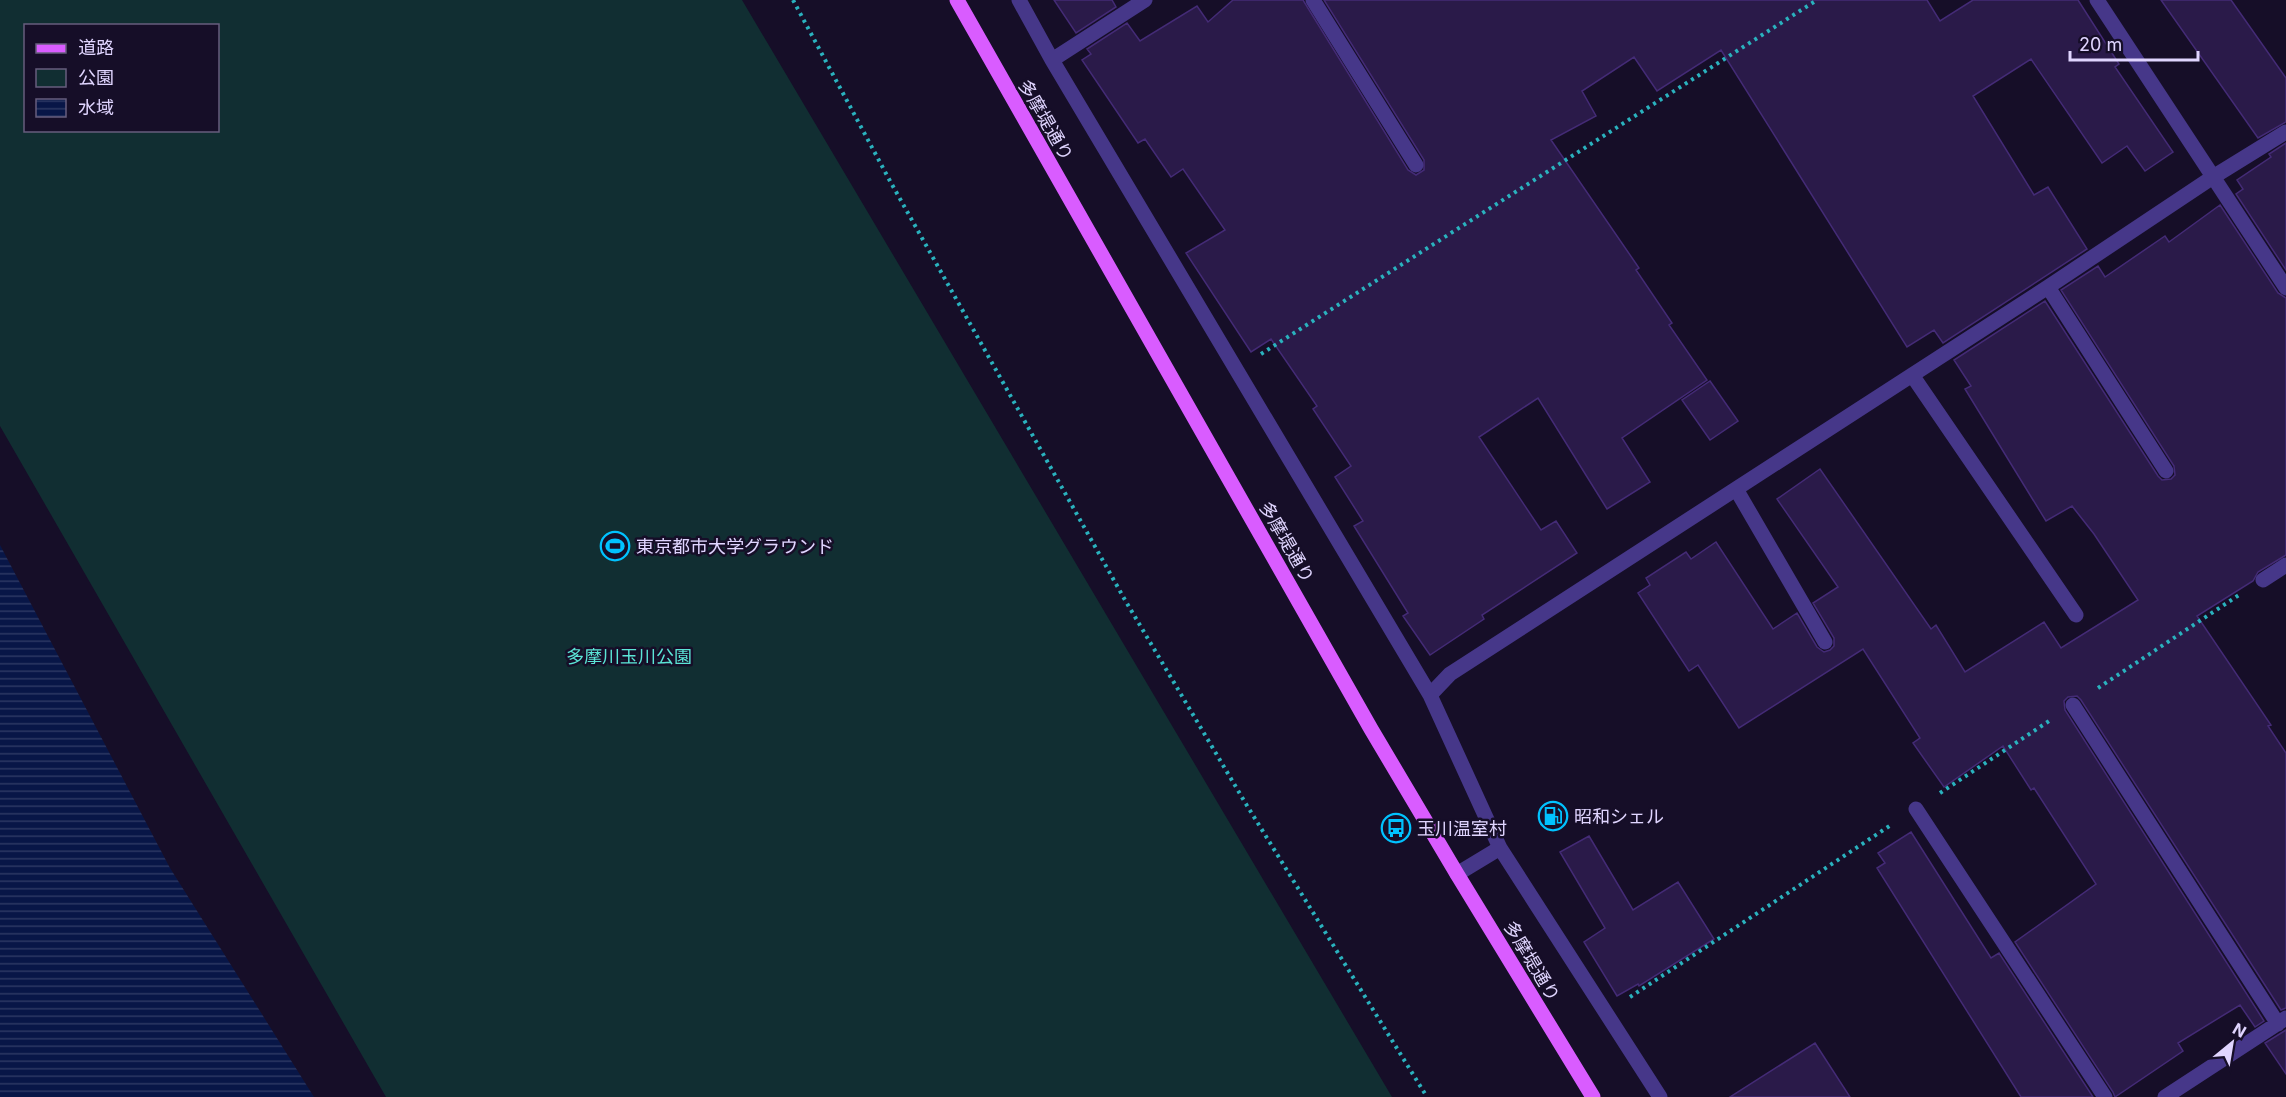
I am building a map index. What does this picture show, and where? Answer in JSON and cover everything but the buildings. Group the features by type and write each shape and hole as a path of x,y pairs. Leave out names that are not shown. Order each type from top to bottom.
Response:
{"main road":[{"name":"多摩堤通り","path":"957,0 1371,729 1593,1097"}],"street":[{"path":"1018,0 1235,370 1430,695 1500,848 1660,1097"},
{"path":"1052,60 1145,0"},
{"path":"1313,0 1416,165"},
{"path":"2097,0 2286,288"},
{"path":"1430,695 1450,674 2048,287 2213,177 2286,132"},
{"path":"2048,287 2166,471"},
{"path":"1912,375 2076,615"},
{"path":"1736,489 1825,642"},
{"path":"2263,580 2286,565"},
{"path":"2073,705 2282,1021 2166,1097"},
{"path":"1916,809 2105,1097"},
{"path":"1457,874 1500,848"}],"path":[{"path":"793,0 890,181 1125,600 1246,804 1427,1097"},
{"path":"1235,370 1817,0"}],"green space":[{"name":"東京都市大学グラウンド","path":"0,0 742,0 1392,1097 386,1097 0,426"}],"water":[{"path":"0,545 170,868 314,1097 0,1097"}],"place":[{"name":"東京都市大学グラウンド","path":"615,546"},
{"name":"昭和シェル","path":"1553,816"},
{"name":"玉川温室村","path":"1396,828"}],"park label":[{"name":"多摩川玉川公園","path":"629,656"}]}
